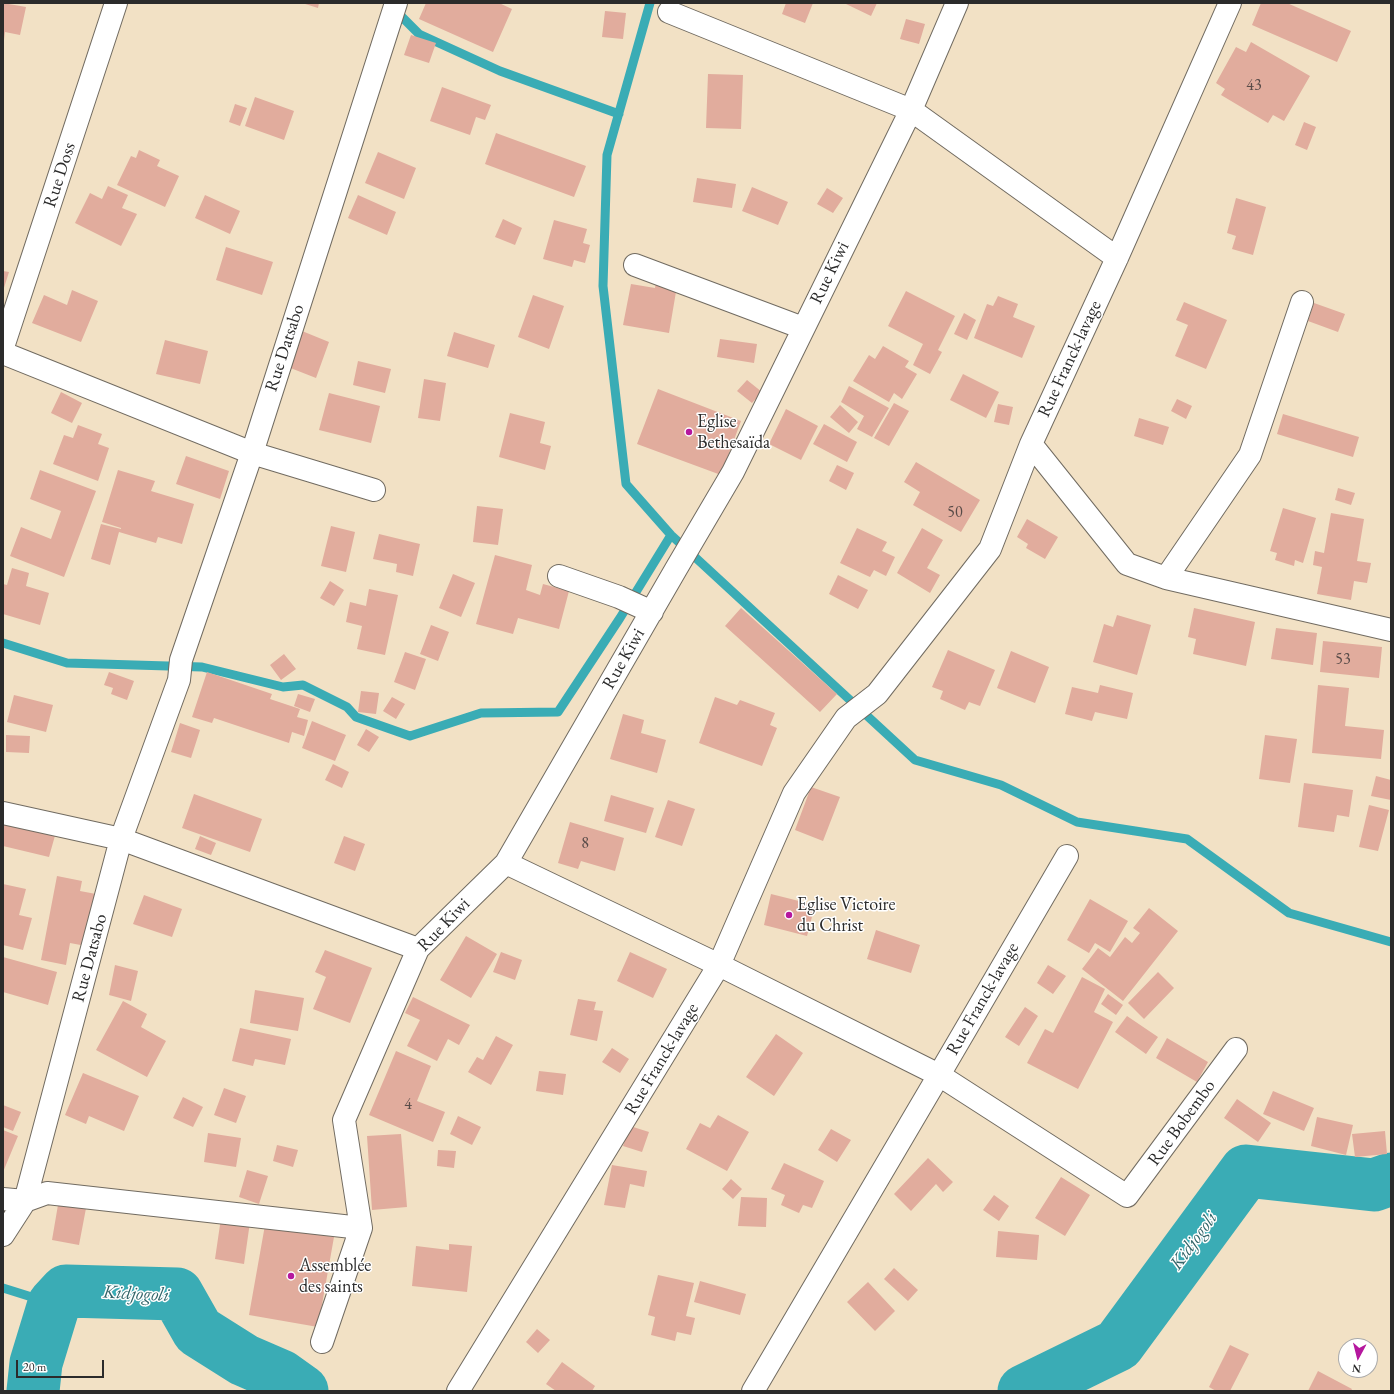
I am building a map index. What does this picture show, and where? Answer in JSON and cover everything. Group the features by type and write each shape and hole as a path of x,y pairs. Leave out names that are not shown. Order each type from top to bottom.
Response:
{"street":[{"name":"Rue Doss","path":"3,347 116,3"},
{"name":"Rue Datsabo","path":"3,1235 25,1202 121,839 180,670 252,453 396,3"},
{"name":"Rue Kiwi","path":"322,1342 361,1228 344,1120 418,949 506,863 636,605 676,569 733,472 911,110 956,3"},
{"name":"Rue Franck-lavage","path":"458,1391 719,965 794,793 846,718 877,694 990,549 1031,444 1117,258 1230,3"},
{"path":"669,12 911,110 1117,258"},
{"path":"635,265 804,328"},
{"path":"1166,578 1250,455 1302,302"},
{"path":"3,353 252,453 374,490"},
{"path":"1031,444 1127,564 1166,578 1391,630"},
{"path":"559,576 636,605"},
{"path":"3,813 121,839 418,949"},
{"name":"Rue Franck-lavage","path":"753,1391 1066,856"},
{"path":"506,863 719,965 939,1075"},
{"name":"Rue Bobembo","path":"939,1075 1127,1196 1236,1049"},
{"path":"3,1200 25,1202 46,1193 361,1228"}],"building":[{"path":"3,3 26,7 20,35 5,32 4,40"},
{"path":"302,3 319,3 318,8"},
{"path":"426,3 499,3 512,9 493,52 419,19"},
{"path":"786,3 813,3 805,23 782,14"},
{"path":"846,3 877,3 871,16"},
{"path":"1261,3 1287,3 1351,31 1337,62 1252,25"},
{"path":"605,11 626,13 623,39 602,37"},
{"path":"906,19 925,24 919,44 900,39"},
{"path":"411,35 436,43 429,63 404,55"},
{"path":"1251,42 1310,76 1284,121 1273,115 1268,123 1221,95 1225,89 1216,83 1236,47 1246,52"},
{"path":"708,74 743,75 741,129 706,128"},
{"path":"442,87 491,105 485,120 476,117 470,135 430,121"},
{"path":"255,97 294,111 284,140 245,126"},
{"path":"235,104 247,108 240,126 229,122"},
{"path":"1304,122 1316,127 1307,150 1295,145"},
{"path":"496,133 586,166 574,197 485,164"},
{"path":"139,150 160,160 157,166 179,176 165,207 117,185 131,156 136,158"},
{"path":"378,152 416,168 404,199 365,183"},
{"path":"697,178 736,184 732,208 693,202"},
{"path":"108,186 128,195 122,208 137,214 121,246 75,223 90,193 102,199"},
{"path":"752,187 788,202 778,225 742,211"},
{"path":"827,188 843,198 833,213 817,204"},
{"path":"205,195 240,211 230,234 195,218"},
{"path":"358,195 396,212 387,235 348,218"},
{"path":"1236,198 1266,207 1253,255 1232,249 1236,236 1227,233"},
{"path":"503,219 522,228 515,245 495,237"},
{"path":"554,220 587,229 583,243 590,245 585,263 574,260 572,267 543,259"},
{"path":"226,247 273,262 262,295 216,280"},
{"path":"3,271 9,272 3,291"},
{"path":"657,277 678,280 669,333 623,325 631,284 655,288"},
{"path":"72,290 98,301 81,342 32,323 44,295 67,305"},
{"path":"906,291 955,316 938,350 942,352 930,374 913,365 923,344 888,326"},
{"path":"533,295 564,306 549,349 518,337"},
{"path":"998,296 1018,304 1013,317 1035,326 1022,358 974,338 987,304 993,306"},
{"path":"1184,302 1227,320 1206,369 1175,356 1188,325 1176,320"},
{"path":"1314,303 1345,314 1338,332 1308,321"},
{"path":"964,313 976,320 967,340 954,334"},
{"path":"302,331 329,342 316,378 288,367"},
{"path":"454,332 495,345 488,368 447,356"},
{"path":"720,339 757,344 754,363 717,357"},
{"path":"165,340 208,351 200,384 156,374"},
{"path":"883,346 909,361 905,367 917,374 902,399 894,393 889,402 853,381 869,355 875,359"},
{"path":"358,361 391,369 385,393 353,385"},
{"path":"963,374 999,392 986,418 950,400"},
{"path":"424,379 446,383 440,421 418,418"},
{"path":"747,380 762,392 752,403 737,391"},
{"path":"849,386 889,408 872,437 857,429 864,416 841,402"},
{"name":"Eglise Bethesaïda","path":"658,389 741,421 721,475 637,444"},
{"path":"61,392 82,403 72,423 51,413"},
{"path":"329,393 380,406 371,443 319,430"},
{"path":"1177,399 1192,406 1186,419 1171,411"},
{"path":"894,403 909,411 889,446 874,438"},
{"path":"998,404 1013,407 1009,425 994,422"},
{"path":"840,405 858,422 849,433 830,417"},
{"path":"786,409 818,426 801,460 769,444"},
{"path":"510,413 545,422 540,443 551,446 545,470 499,457"},
{"path":"1283,414 1359,437 1353,457 1277,434"},
{"path":"1139,418 1169,427 1163,445 1134,436"},
{"path":"824,424 857,442 847,462 813,444"},
{"path":"78,425 102,434 98,444 109,448 98,481 53,464 64,435 73,438"},
{"path":"186,456 229,471 220,499 176,484"},
{"path":"916,462 980,500 961,532 913,505 920,492 904,482"},
{"path":"837,465 854,473 846,490 829,481"},
{"path":"40,470 96,491 64,577 10,556 21,527 51,539 61,511 30,499"},
{"path":"118,470 155,481 151,491 194,504 182,544 158,537 156,543 119,532 110,565 91,559 101,524 121,529 102,522"},
{"path":"1338,488 1355,493 1351,505 1335,500"},
{"path":"477,506 503,509 498,545 473,542"},
{"path":"1283,508 1316,518 1303,563 1295,560 1294,566 1275,560 1277,553 1270,551"},
{"path":"1331,513 1364,519 1357,561 1371,563 1367,583 1354,581 1351,600 1317,594 1322,567 1313,565 1315,551 1324,553"},
{"path":"1027,519 1058,537 1045,559 1026,548 1028,544 1017,537"},
{"path":"331,526 355,532 346,572 321,566"},
{"path":"857,528 887,542 882,551 895,557 886,576 874,570 870,577 840,563"},
{"path":"922,528 943,540 927,568 940,575 930,593 897,573"},
{"path":"379,534 420,544 413,576 396,572 397,564 373,559"},
{"path":"495,555 532,565 526,590 540,595 543,584 569,591 559,629 518,618 513,634 476,624"},
{"path":"12,568 29,573 26,586 49,593 40,625 3,614 3,584 7,585"},
{"path":"453,574 475,583 461,617 439,608"},
{"path":"838,575 868,590 858,609 829,594"},
{"path":"330,581 344,590 334,606 320,598"},
{"path":"369,589 398,595 385,655 357,649 362,626 346,622 350,602 366,606"},
{"path":"741,608 837,694 820,712 725,626"},
{"path":"1194,608 1255,622 1246,666 1193,654 1196,639 1188,637"},
{"path":"1117,615 1151,625 1137,675 1093,662 1104,624 1113,627"},
{"path":"431,625 449,632 438,661 420,654"},
{"path":"1276,628 1317,633 1313,665 1271,659"},
{"path":"1323,641 1382,647 1379,678 1320,672"},
{"path":"948,650 995,670 980,706 969,702 965,710 940,699 943,691 932,687"},
{"path":"1011,651 1049,667 1035,703 997,688"},
{"path":"405,652 426,659 415,690 394,682"},
{"path":"284,654 296,669 281,680 270,665"},
{"path":"109,672 134,681 127,700 111,694 113,688 104,685"},
{"path":"207,672 272,694 270,699 300,709 297,717 308,720 304,736 292,732 289,743 214,718 212,723 192,717"},
{"path":"1100,685 1133,693 1127,719 1095,712 1092,721 1065,714 1072,687 1098,693"},
{"path":"1318,685 1349,688 1345,726 1384,730 1381,759 1312,753"},
{"path":"361,691 379,693 376,714 358,712"},
{"path":"298,694 315,699 310,712 294,706"},
{"path":"14,695 53,705 46,732 7,722"},
{"path":"392,697 405,704 396,719 383,711"},
{"path":"715,697 737,705 740,700 775,713 770,725 777,728 762,766 699,743"},
{"path":"623,714 644,720 641,733 666,740 657,773 610,759"},
{"path":"312,721 346,735 335,761 302,748"},
{"path":"180,723 200,730 191,758 171,752"},
{"path":"366,729 379,737 369,752 357,745"},
{"path":"6,735 30,736 29,753 6,752"},
{"path":"1265,735 1297,739 1290,783 1259,779"},
{"path":"333,764 349,772 342,788 325,780"},
{"path":"1376,776 1391,780 1391,800 1371,796"},
{"path":"1304,783 1353,790 1349,817 1337,815 1334,832 1298,827"},
{"path":"811,787 840,797 823,841 795,830"},
{"path":"194,794 262,819 250,852 182,828"},
{"path":"611,795 654,808 646,833 604,821"},
{"path":"668,800 695,809 682,846 655,837"},
{"path":"1369,805 1389,810 1378,851 1359,847"},
{"path":"3,819 56,832 49,857 3,846"},
{"path":"570,822 624,838 615,871 581,861 578,869 558,863"},
{"path":"200,836 216,843 211,855 195,849"},
{"path":"344,836 365,844 355,871 334,863"},
{"path":"57,876 82,881 80,891 96,894 86,946 70,943 66,965 41,960"},
{"path":"3,884 26,889 19,915 32,918 23,950 3,945"},
{"name":"Eglise Victoire du Christ","path":"771,894 815,905 807,936 764,925"},
{"path":"144,895 182,909 172,937 133,924"},
{"path":"1090,899 1128,921 1110,952 1095,943 1089,953 1067,940"},
{"path":"1149,908 1178,931 1123,1001 1082,969 1098,948 1110,957 1125,937 1132,943 1140,933 1133,928"},
{"path":"876,930 920,945 911,973 867,959"},
{"path":"466,936 497,954 471,998 440,980"},
{"path":"325,950 372,968 350,1023 313,1009 326,977 315,972"},
{"path":"501,952 522,960 515,980 493,972"},
{"path":"630,952 667,969 653,998 617,981"},
{"path":"3,957 57,972 48,1005 3,992"},
{"path":"115,965 138,971 131,1001 109,995"},
{"path":"1048,965 1066,976 1053,994 1037,983"},
{"path":"1158,972 1174,988 1144,1019 1128,1003"},
{"path":"1082,977 1105,989 1094,1012 1113,1022 1078,1089 1027,1063 1045,1029 1053,1033"},
{"path":"255,990 304,998 298,1031 250,1023"},
{"path":"1108,994 1123,1005 1116,1015 1101,1004"},
{"path":"413,997 470,1025 459,1045 448,1039 437,1061 407,1046 420,1020 405,1013"},
{"path":"578,999 596,1002 594,1010 603,1011 597,1041 570,1035"},
{"path":"123,1001 147,1014 141,1027 166,1041 147,1077 96,1050"},
{"path":"1025,1007 1038,1016 1019,1046 1005,1037"},
{"path":"1127,1016 1158,1037 1146,1054 1115,1032"},
{"path":"240,1028 291,1039 285,1065 255,1059 253,1066 232,1061"},
{"path":"776,1034 803,1053 774,1096 746,1077"},
{"path":"496,1036 513,1045 491,1085 468,1072 477,1057 483,1060"},
{"path":"1167,1038 1208,1062 1197,1082 1156,1058"},
{"path":"612,1048 629,1059 620,1073 602,1062"},
{"path":"396,1051 431,1066 417,1101 445,1112 433,1142 369,1115"},
{"path":"539,1071 566,1074 563,1095 536,1091"},
{"path":"83,1073 139,1096 124,1131 89,1116 86,1124 65,1115"},
{"path":"224,1088 246,1096 236,1123 214,1115"},
{"path":"1273,1091 1314,1108 1304,1131 1263,1114"},
{"path":"183,1097 203,1107 193,1127 173,1118"},
{"path":"1237,1099 1271,1123 1258,1142 1224,1118"},
{"path":"3,1105 21,1112 13,1131 3,1127"},
{"path":"718,1115 749,1132 727,1171 686,1149 700,1123 710,1128"},
{"path":"458,1116 481,1127 472,1145 450,1134"},
{"path":"1317,1117 1353,1125 1346,1155 1311,1146"},
{"path":"630,1126 649,1132 642,1152 623,1146"},
{"path":"831,1129 851,1140 837,1162 818,1150"},
{"path":"3,1130 18,1136 3,1172"},
{"path":"1385,1131 1387,1154 1355,1157 1352,1134"},
{"path":"208,1133 241,1138 236,1167 204,1162"},
{"path":"401,1134 407,1207 372,1210 367,1136"},
{"path":"277,1145 298,1150 293,1167 273,1161"},
{"path":"438,1150 456,1151 454,1168 437,1166"},
{"path":"928,1158 953,1182 943,1192 936,1184 911,1211 894,1194"},
{"path":"784,1163 824,1181 812,1208 803,1205 799,1213 781,1205 785,1195 771,1189"},
{"path":"612,1165 647,1171 644,1187 630,1184 625,1208 604,1205"},
{"path":"247,1170 268,1176 259,1204 239,1197"},
{"path":"1061,1177 1090,1195 1065,1236 1035,1218"},
{"path":"731,1179 742,1189 733,1199 722,1189"},
{"path":"994,1195 1009,1206 999,1221 983,1210"},
{"path":"741,1197 767,1198 766,1227 738,1226"},
{"path":"59,1199 87,1203 79,1245 52,1240"},
{"path":"221,1218 250,1222 244,1264 215,1259"},
{"name":"Assemblée des saints","path":"265,1225 334,1237 318,1327 249,1315"},
{"path":"998,1231 1039,1235 1037,1260 996,1257"},
{"path":"449,1244 472,1246 467,1292 412,1286 416,1246 449,1250"},
{"path":"894,1268 918,1290 908,1301 884,1279"},
{"path":"658,1275 694,1283 686,1316 695,1318 691,1335 677,1332 675,1341 651,1335 655,1317 648,1315"},
{"path":"700,1281 746,1294 740,1315 694,1302"},
{"path":"868,1282 895,1311 875,1331 847,1302"},
{"path":"537,1329 550,1340 538,1353 526,1342"},
{"path":"1230,1345 1249,1354 1230,1391 1216,1391 1209,1387"},
{"path":"562,1362 595,1386 592,1391 556,1391 546,1384"},
{"path":"1318,1371 1352,1389 1351,1391 1308,1391"}],"waterway":[{"path":"650,3 607,155 603,286 626,484 671,535 915,760 1001,785 1077,822 1187,839 1289,913 1391,942"},
{"path":"394,9 419,34 500,71 619,114"},
{"path":"3,643 67,663 202,667 283,687 303,685 347,707 356,717 410,736 481,713 558,712 620,618 671,535"},
{"name":"Kidjogoli","path":"1024,1391 1118,1345 1246,1171 1374,1185 1391,1179"},
{"path":"3,1288 54,1304"},
{"name":"Kidjogoli","path":"33,1391 36,1363 54,1304 66,1291 177,1294 198,1331 244,1360 281,1376 302,1391"}],"place":[{"name":"Eglise Bethesaïda","path":"689,432"},
{"name":"Eglise Victoire du Christ","path":"789,915"},
{"name":"Assemblée des saints","path":"291,1276"}]}
